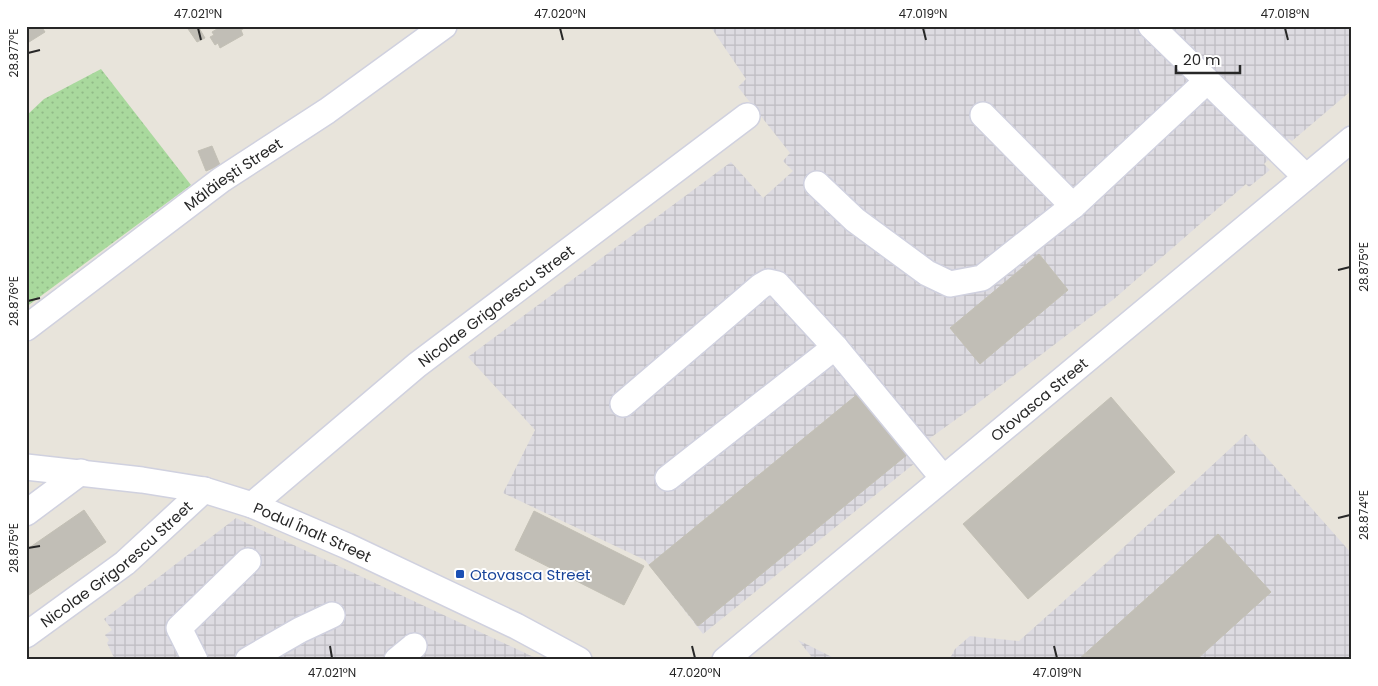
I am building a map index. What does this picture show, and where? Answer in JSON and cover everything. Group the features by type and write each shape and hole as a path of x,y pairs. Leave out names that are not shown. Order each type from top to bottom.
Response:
{"street":[{"name":"Mălăiești Street","path":"26,328 221,180 328,111 444,26"},
{"path":"1151,26 1306,177"},
{"path":"817,184 855,220 927,273 950,284 982,278 1073,206 1207,81"},
{"path":"983,115 1073,206"},
{"name":"Nicolae Grigorescu Street","path":"252,505 416,365 747,116"},
{"name":"Otovasca Street","path":"724,660 1352,139"},
{"path":"623,404 761,286 768,282 777,284 835,347 943,478"},
{"path":"668,478 835,347"},
{"name":"Podul Înalt Street","path":"26,467 81,472 204,490 252,505 347,546 516,626 579,660"},
{"path":"26,513 81,472"},
{"name":"Nicolae Grigorescu Street","path":"26,635 125,563 204,490"},
{"path":"195,660 179,628 248,561"},
{"path":"248,660 300,630 332,615"}],"shaded area":[{"path":"710,26 1352,26 1352,90 1292,141 1289,139 1264,164 1270,170 1249,187 1246,184 1114,299 969,410 908,454 915,463 703,634 645,560 503,493 535,430 468,357 731,162 763,198 793,171 783,161 790,153 738,87 746,79"},
{"path":"1246,434 1352,554 1352,660 949,660 955,649 970,636 1019,641"},
{"path":"236,518 540,660 115,660 107,643 109,640 105,635 112,630 104,619"},
{"path":"798,640 838,660 808,660 811,656"}],"green space":[{"path":"101,69 191,185 26,307 26,116 44,99"}],"building":[{"path":"26,26 47,26 43,29 45,32 29,42 26,37"},
{"path":"186,26 202,26 199,28 205,38 197,42"},
{"path":"217,26 248,26 241,30 243,35 220,48 218,43 215,45 210,37 214,35 212,32 217,29"},
{"path":"212,146 220,165 206,171 198,151"},
{"path":"1039,254 1068,290 980,364 950,328"},
{"path":"859,393 908,454 698,626 649,565"},
{"path":"1111,397 1175,472 1028,599 963,524"},
{"path":"84,510 106,542 26,597 26,550"},
{"path":"534,511 644,566 624,605 515,550"},
{"path":"1218,534 1271,592 1196,660 1078,660"}],"place":[{"name":"Otovasca Street","path":"460,574"}]}
